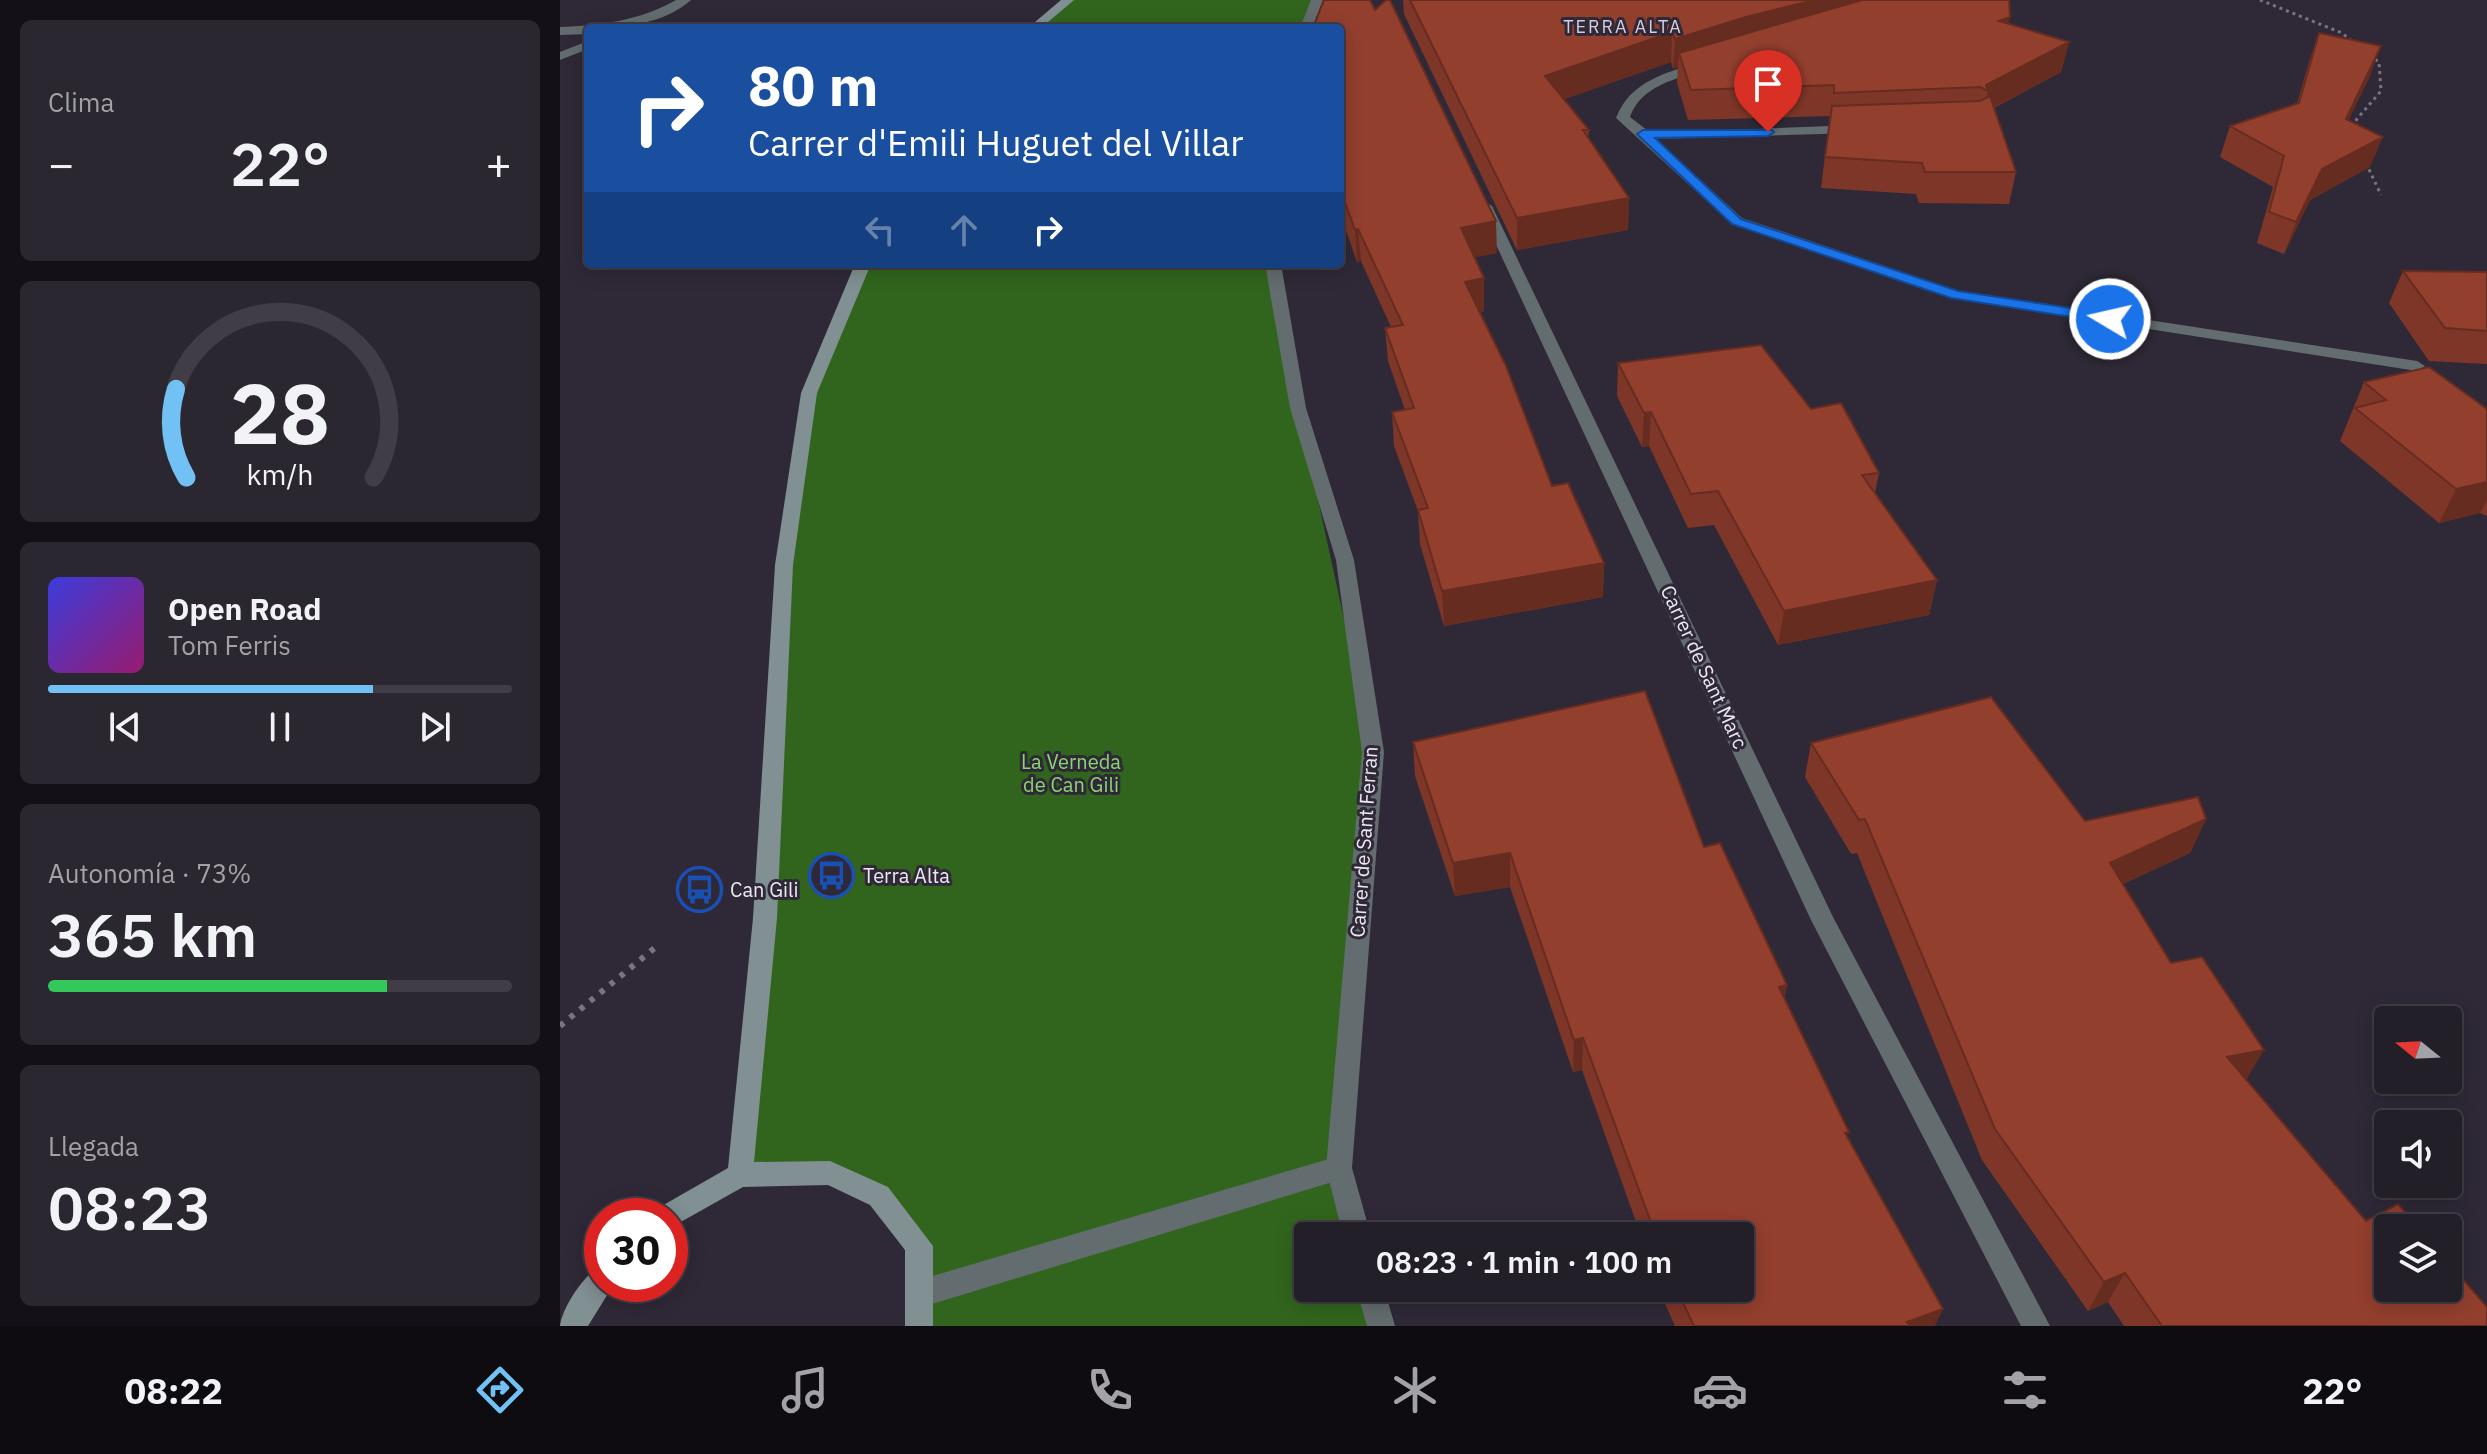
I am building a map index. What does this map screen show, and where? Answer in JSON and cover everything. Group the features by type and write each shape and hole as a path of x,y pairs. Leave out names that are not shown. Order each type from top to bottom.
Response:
{"street":[{"path":"639,24 685,0"},
{"path":"1039,24 1068,0"},
{"path":"1308,24 1317,0"},
{"path":"615,24 665,13"},
{"path":"560,31 584,30"},
{"path":"560,56 584,47"},
{"path":"1719,61 1649,85 1626,102 1623,118 1737,221 1956,295 2417,366"},
{"path":"1643,134 1680,136 1865,128"},
{"name":"Carrer de Sant Marc","path":"1476,187 1823,920 2036,1326"},
{"path":"740,1175 765,918 784,565 809,393 861,268"},
{"name":"Carrer de Sant Ferran","path":"1274,268 1298,408 1345,560 1373,752 1339,1168 1353,1222"},
{"path":"919,1294 1339,1168"},
{"path":"688,1205 740,1175 830,1173 879,1196 919,1246 919,1326"},
{"path":"572,1326 587,1302"},
{"path":"1374,1302 1381,1326"}],"path":[{"path":"2260,0 2342,33 2354,43"},
{"path":"2350,128 2381,91 2379,62 2366,53"},
{"path":"2361,159 2370,167 2381,195"},
{"path":"560,1026 657,946"}],"green space":[{"path":"1068,0 1317,0 1309,24 1039,24"},
{"name":"La Verneda de Can Gili","path":"861,268 1274,268 1298,408 1373,752 1339,1168 1353,1222 1294,1222 1294,1302 1374,1302 1381,1326 919,1326 918,1246 879,1196 830,1173 740,1175 784,565 809,393"}],"building":[{"path":"1324,0 1370,0 1375,10 1390,0 1496,221 1461,228 1484,278 1465,282 1506,366 1552,486 1568,483 1604,563 1442,591 1418,510 1428,508 1392,412 1414,408 1385,328 1403,325 1358,229 1355,230 1344,200 1344,24 1315,24"},
{"path":"1410,0 1814,0 1675,39 1672,32 1545,76 1589,130 1583,130 1629,198 1517,218"},
{"path":"1862,0 2009,0 2010,17 1999,21 2069,42 1986,85 1988,91 1980,87 1834,93 1834,85 1691,90 1679,53"},
{"path":"2319,33 2381,46 2346,119 2383,137 2322,169 2296,222 2269,212 2284,156 2230,126 2299,103"},
{"path":"1990,96 2016,172 1925,172 1922,163 1825,157 1832,106 1980,101"},
{"path":"2403,271 2487,272 2487,331 2445,328"},
{"path":"1761,345 1811,409 1841,403 1879,473 1862,475 1937,580 1784,611 1718,491 1691,494 1651,412 1644,413 1618,363"},
{"path":"2429,367 2487,409 2487,482 2456,489 2355,408 2386,400 2364,382"},
{"path":"1645,691 1704,847 1720,843 1787,985 1779,987 1849,1132 1845,1133 1943,1309 1907,1322 1910,1326 1694,1326 1683,1302 1754,1302 1754,1222 1651,1222 1583,1038 1574,1040 1510,853 1453,863 1413,742"},
{"path":"1991,697 2085,821 2198,797 2206,819 2110,863 2171,963 2202,957 2264,1050 2227,1057 2366,1221 2374,1217 2374,1302 2462,1302 2462,1278 2487,1307 2487,1326 2162,1326 2125,1273 2104,1282 1995,1129 1865,819 1859,820 1811,743"},
{"path":"2398,1204 2407,1214 2379,1214"}],"place":[{"name":"Terra Alta","path":"832,876"},
{"name":"Can Gili","path":"699,890"}],"district":[{"name":"TERRA ALTA","path":"1623,27"}],"route":[{"path":"1768,132 1680,136 1643,134 1737,221 1956,295 2110,319"}]}
